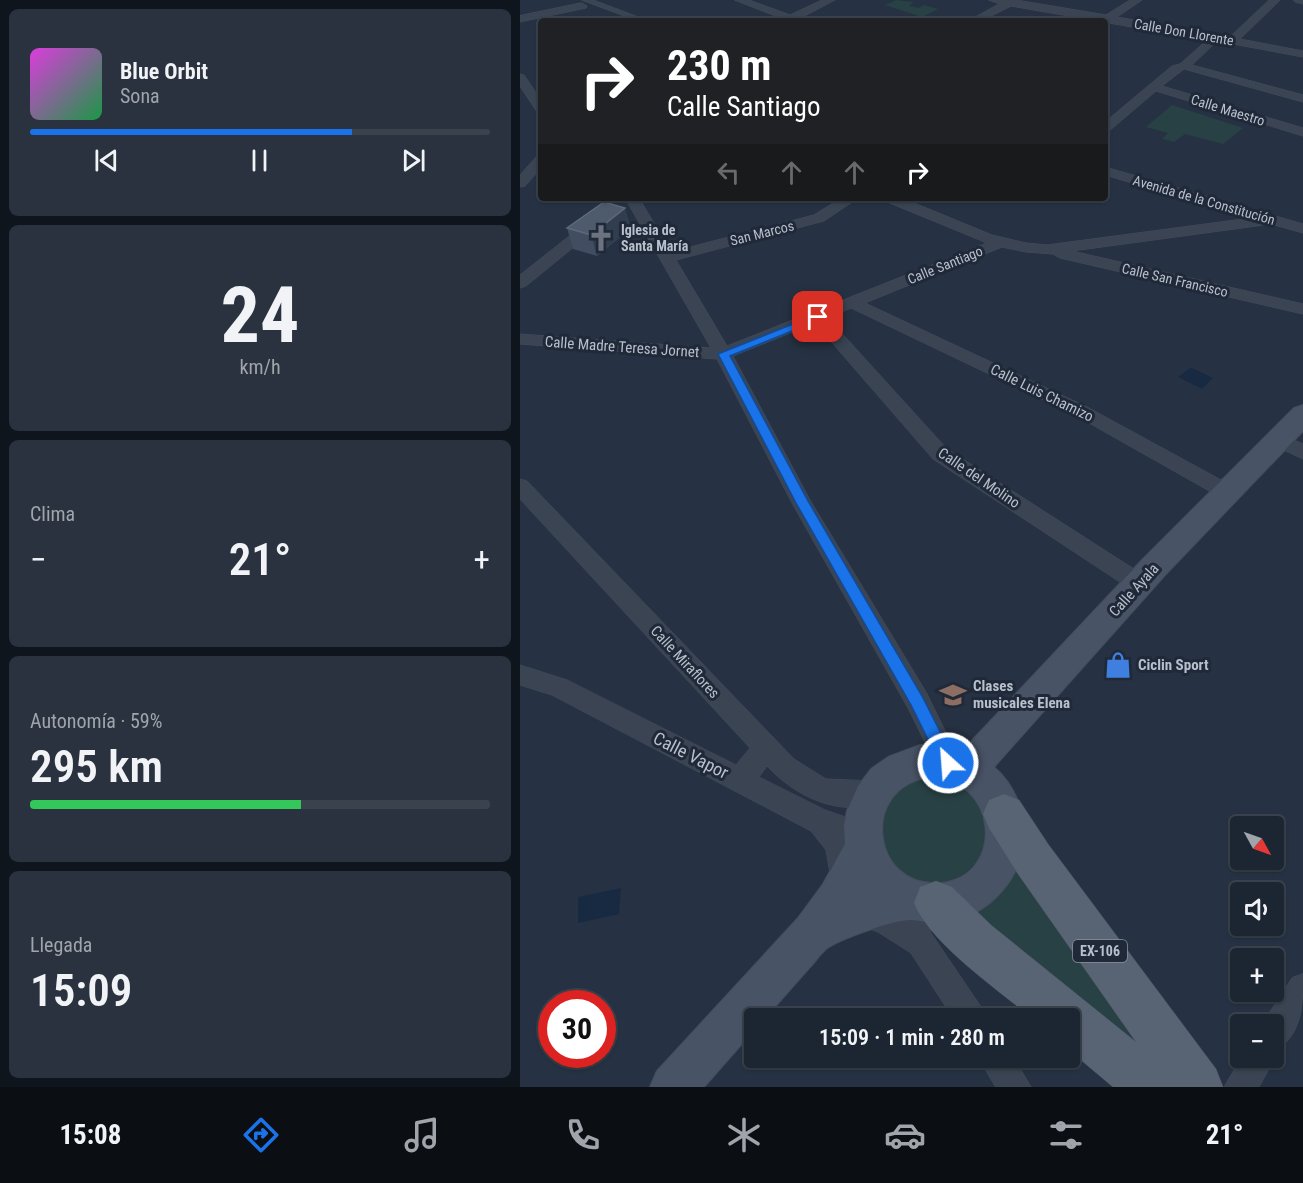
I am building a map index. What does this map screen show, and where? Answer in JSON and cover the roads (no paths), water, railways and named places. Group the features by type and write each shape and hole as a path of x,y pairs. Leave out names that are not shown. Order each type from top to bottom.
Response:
{"main road":[{"name":"Calle Ayala","path":"960,756 1140,584 1227,492 1290,446 1303,414"},
{"path":"673,1087 813,933 858,869 863,820 873,793 885,779 901,768 919,762 960,756 989,787 1004,814 1006,834 1003,855 993,874 978,889 958,899 922,911"},
{"name":"EX-106","path":"1004,814 1033,860 1198,1087"},
{"path":"858,869 871,865 883,881 922,911"},
{"path":"858,869 922,911 975,940 1152,1087"}],"street":[{"path":"598,5 618,0"},
{"path":"740,0 784,18"},
{"path":"793,18 830,0"},
{"name":"Calle Don Llorente","path":"994,0 1098,18"},
{"path":"1106,18 1137,0"},
{"path":"1232,41 1275,0"},
{"path":"583,2 584,18"},
{"path":"520,19 583,2 636,18"},
{"path":"979,18 1010,2"},
{"name":"Calle Don Llorente","path":"1108,20 1303,54"},
{"path":"1108,125 1176,68 1184,66 1216,37"},
{"path":"1184,66 1303,99"},
{"path":"520,77 538,104"},
{"name":"Calle Maestro","path":"1154,87 1303,132"},
{"path":"520,159 538,161"},
{"path":"520,183 538,163"},
{"name":"Avenida de la Constitución","path":"1108,172 1245,217"},
{"name":"San Marcos","path":"668,257 819,218 846,201"},
{"path":"897,201 999,243"},
{"path":"629,202 668,257 723,354 802,503 917,700 960,756"},
{"path":"520,283 552,255 605,216"},
{"name":"Calle Santiago","path":"723,354 999,243 1021,249 1047,250 1245,217 1271,220"},
{"name":"Avenida de la Constitución","path":"1271,220 1303,229"},
{"name":"Calle San Francisco","path":"1047,250 1303,309"},
{"name":"Calle Luis Chamizo","path":"853,303 1081,411 1227,492"},
{"name":"Calle del Molino","path":"818,317 940,454 1140,584"},
{"name":"Calle Madre Teresa Jornet","path":"520,339 723,354"},
{"name":"Calle Miraflores","path":"520,486 766,748 802,781 832,795 873,793"},
{"name":"Calle Vapor","path":"520,675 559,687 820,822 858,869"},
{"path":"740,780 766,748"},
{"path":"820,822 858,869"},
{"path":"922,911 966,1008"},
{"path":"1284,1018 1303,989"},
{"path":"1002,1068 1015,1087"},
{"path":"1240,1087 1252,1068"}],"water":[{"path":"1190,368 1213,378 1202,389 1178,377"},
{"path":"621,888 619,914 578,923 578,897"}],"place":[{"name":"Iglesia de Santa María","path":"601,238"},
{"name":"Ciclin Sport","path":"1118,665"},
{"name":"Clases musicales Elena","path":"953,695"}]}
